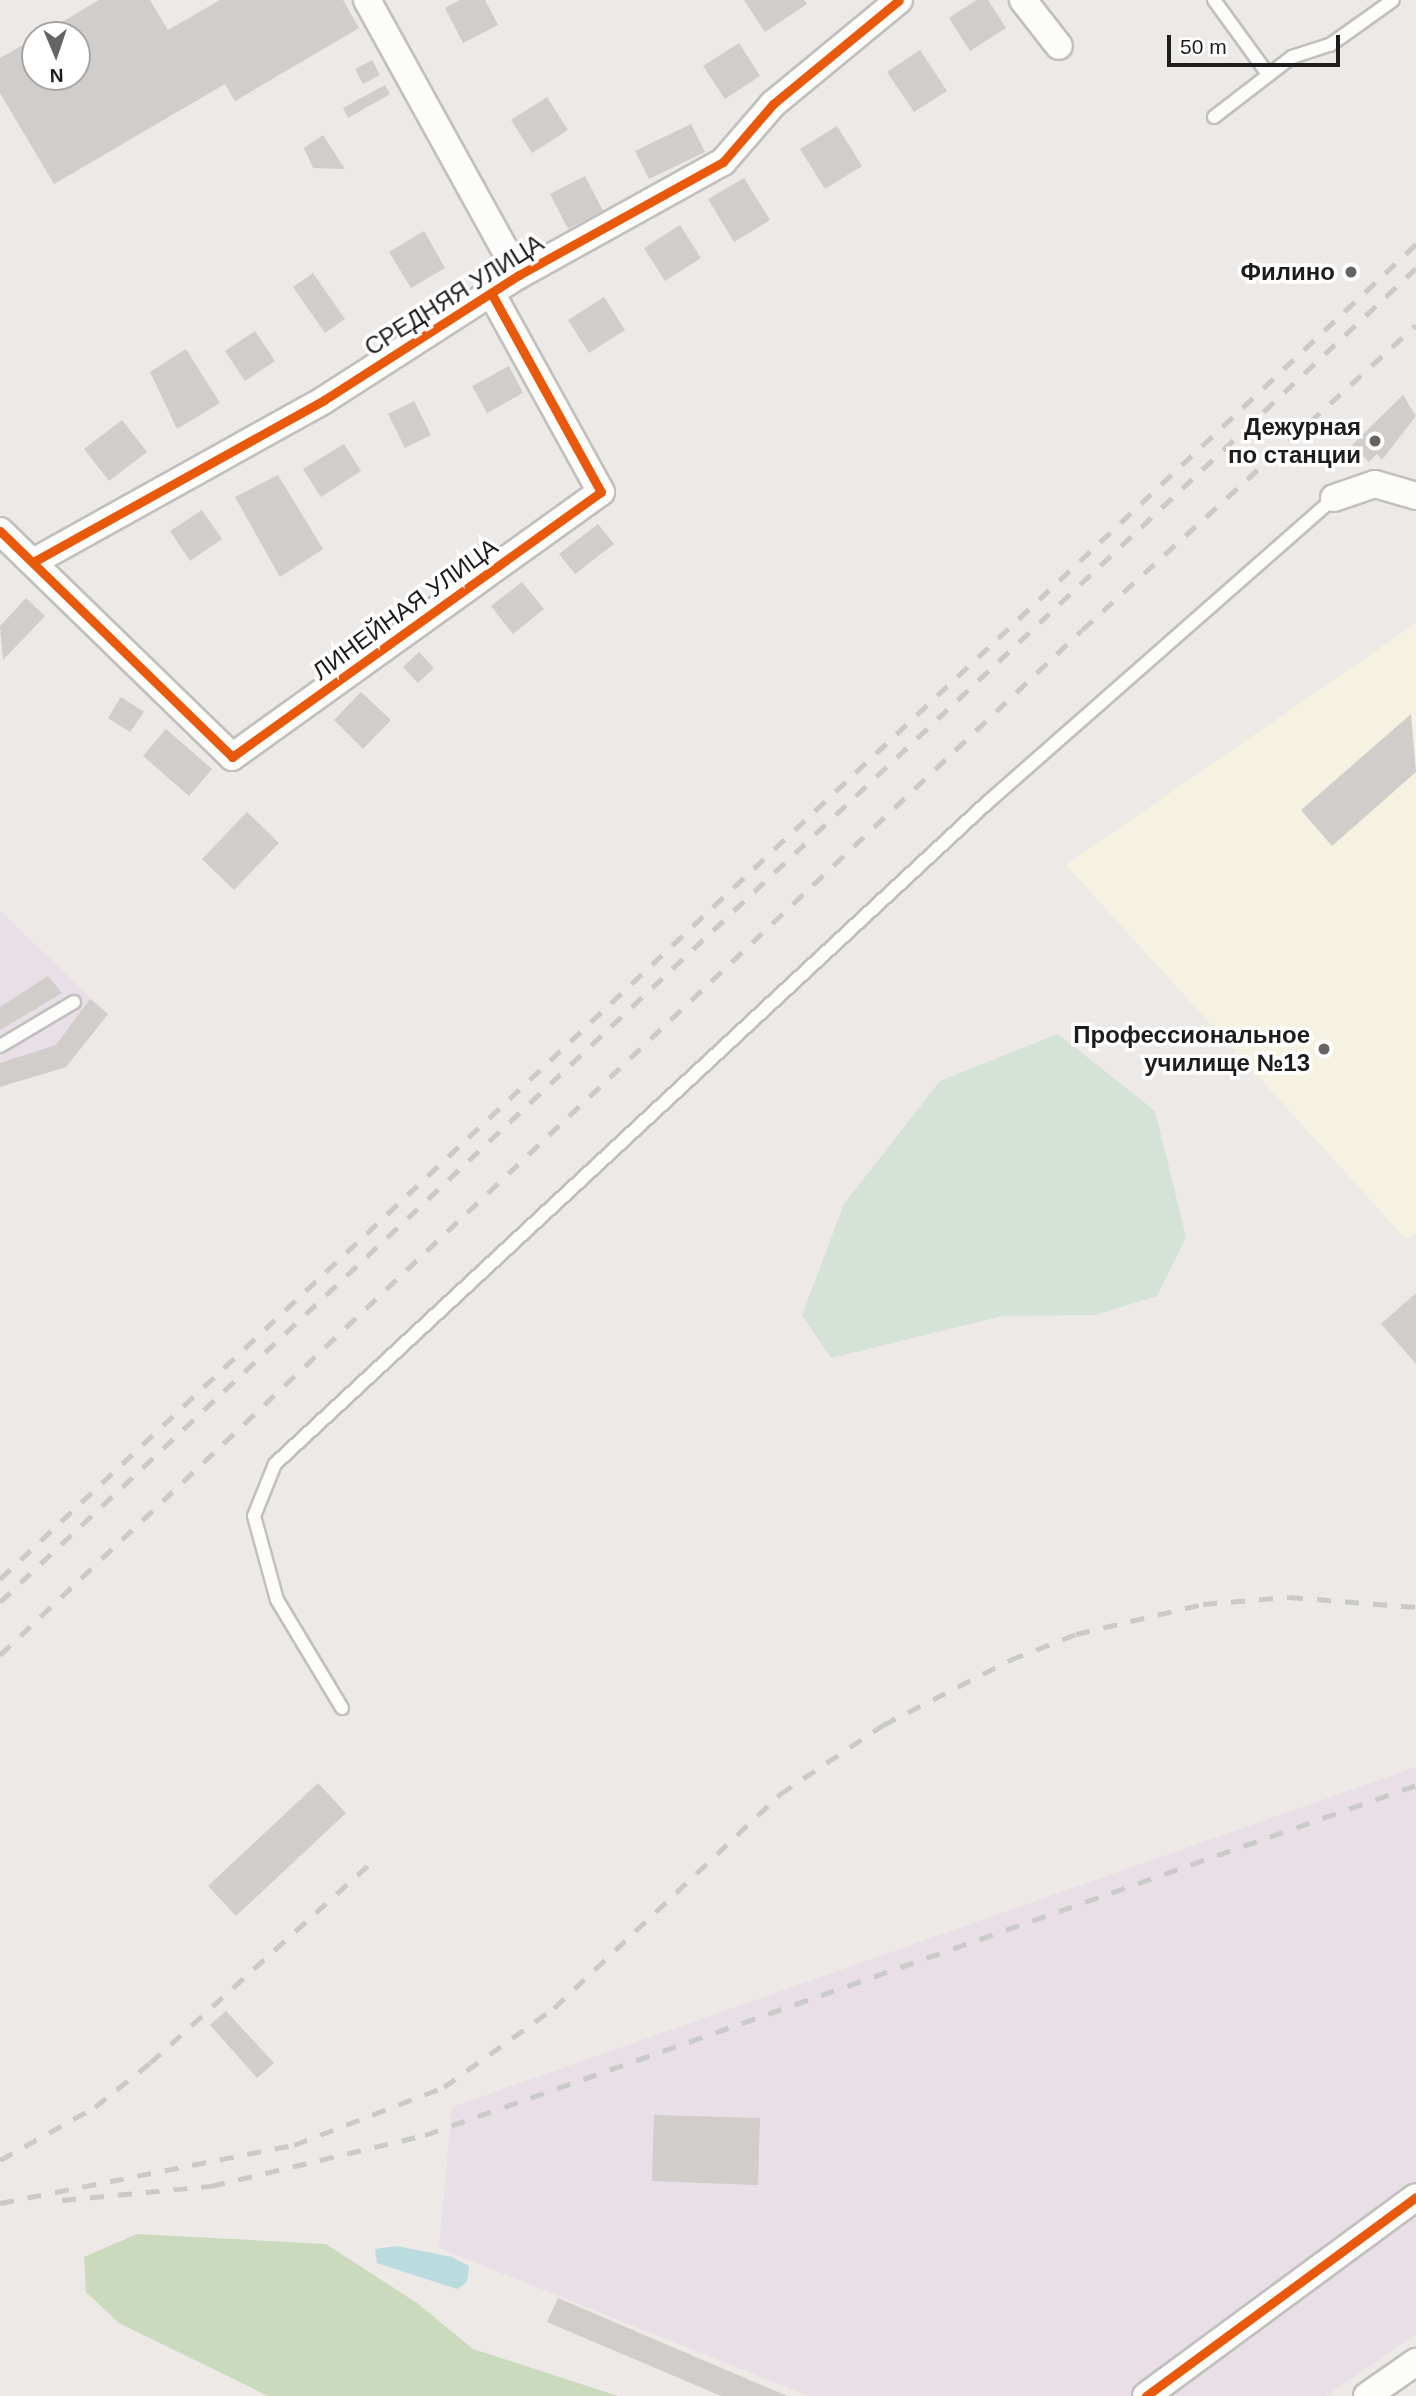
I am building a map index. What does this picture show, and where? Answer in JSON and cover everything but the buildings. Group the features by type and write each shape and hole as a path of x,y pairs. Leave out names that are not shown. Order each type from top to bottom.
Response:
{"street":[{"path":"367,0 519,275"},
{"name":"СРЕДНЯЯ УЛИЦА","path":"35,561 324,400 519,275 723,162 773,104 899,0"},
{"path":"1023,0 1059,46"},
{"name":"ЛИНЕЙНАЯ УЛИЦА","path":"35,561 232,757 601,492 491,293"},
{"path":"1335,498 1375,484 1416,496"},
{"path":"0,531 35,561"},
{"path":"1146,2396 1416,2197"},
{"path":"1367,2396 1416,2362"}],"lane":[{"path":"1214,0 1267,73"},
{"path":"1214,117 1267,73 1330,45 1394,0"},
{"path":"342,1708 277,1600 254,1516 275,1464 988,802 1335,498"},
{"path":"0,1046 75,1002"}],"shaded area":[{"name":"Профессиональное училище №13","path":"1416,623 1416,1233 1406,1239 1066,865"},
{"path":"0,911 108,1014 66,1067 0,1087"},
{"path":"1058,1034 1155,1111 1186,1237 1157,1296 1095,1315 1002,1316 831,1358 802,1315 844,1204 940,1081"},
{"path":"1416,1767 1416,2334 1326,2396 808,2396 439,2248 452,2107"}],"green space":[{"path":"137,2234 326,2244 417,2303 473,2349 618,2396 268,2396 119,2323 86,2292 84,2257"}],"water":[{"path":"397,2246 452,2257 469,2266 467,2282 457,2289 377,2263 375,2249"}],"railway":[{"path":"0,1579 1416,244"},
{"path":"0,1602 1416,268"},
{"path":"0,1655 1082,630 1416,325"},
{"path":"0,2203 294,2145 444,2087 554,2008 780,1794 883,1725 1010,1660 1076,1634 1203,1604 1289,1597 1416,1607"},
{"path":"62,2200 211,2186 425,2135 1416,1785"},
{"path":"0,2160 95,2107 150,2063 373,1861"}],"cycle path":[{"path":"35,561 324,400 519,275 723,162 773,104 899,0"},
{"path":"0,531 232,757 601,492 491,293"},
{"path":"1146,2396 1416,2197"}],"place":[{"name":"Филино","path":"1351,272"},
{"name":"Дежурная по станции","path":"1375,441"},
{"name":"Профессиональное училище №13","path":"1324,1049"}]}
